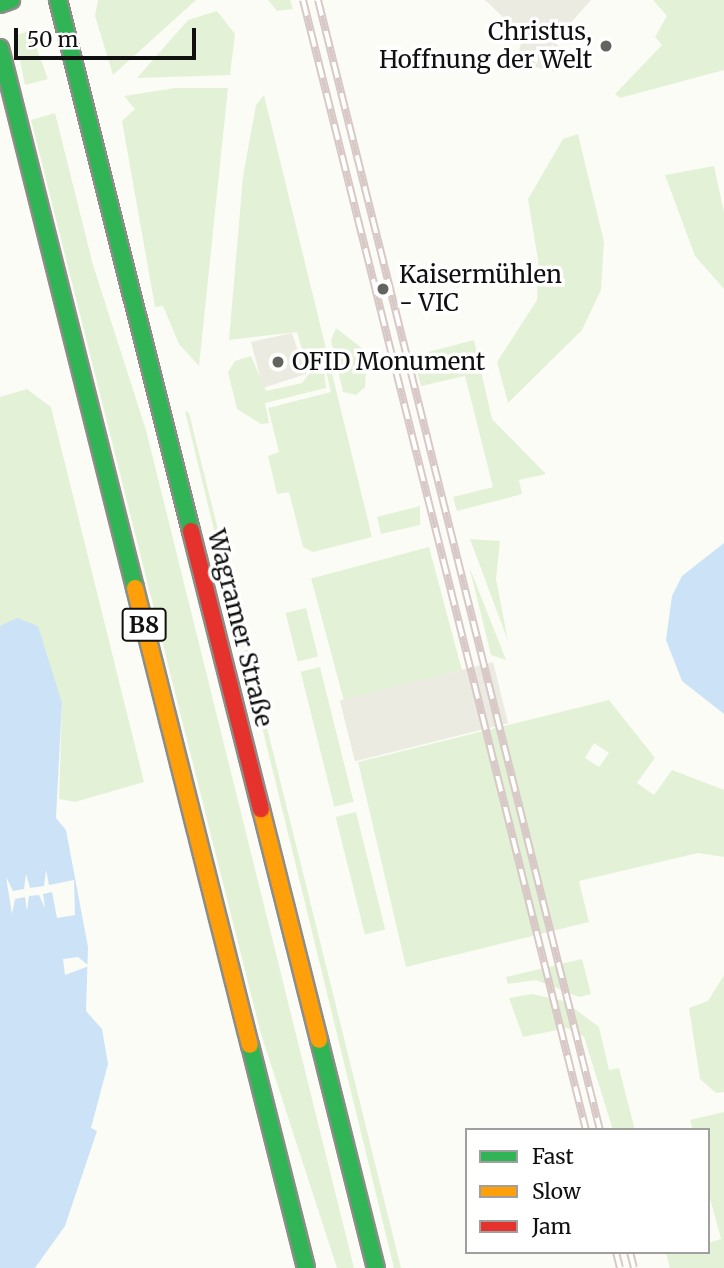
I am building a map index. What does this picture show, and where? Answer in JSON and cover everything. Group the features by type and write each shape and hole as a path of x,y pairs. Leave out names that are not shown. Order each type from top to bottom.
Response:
{"main road":[{"path":"0,4 11,0"},
{"name":"Wagramer Straße","path":"58,0 376,1268"},
{"name":"B8","path":"0,48 306,1268"}],"green space":[{"path":"98,0 196,0 113,75 95,16"},
{"path":"268,0 290,0 293,9 277,11"},
{"path":"653,0 724,0 724,70 620,98 615,94 662,45 655,37 667,16"},
{"path":"217,11 235,34 230,75 137,78 188,20"},
{"path":"30,30 48,79 25,85 15,36"},
{"path":"175,88 228,88 199,366 179,344 163,306 155,307 122,121 135,109 124,96"},
{"path":"264,95 372,537 313,552 303,547 289,492 277,494 268,456 279,452 268,408 331,392 322,355 326,388 265,403 269,423 261,424 237,409 228,372 235,361 251,356 266,391 302,383 309,374 297,332 229,340 243,176 256,105"},
{"path":"55,113 93,265 146,430 354,1268 337,1268 261,1034 31,120"},
{"path":"578,134 604,242 601,290 582,330 508,403 497,362 537,300 538,260 528,199 563,139"},
{"path":"714,166 724,212 724,289 695,256 665,175"},
{"path":"336,328 367,352 365,387 356,395 343,392 331,340"},
{"path":"474,340 492,419 546,474 519,480 522,494 457,511 453,497 493,487 465,376 421,386 413,356"},
{"path":"27,389 51,407 144,782 75,802 59,799 62,703 52,678 0,650 0,397"},
{"path":"185,411 189,413 401,1268 394,1268"},
{"path":"420,506 420,525 381,534 377,517"},
{"path":"470,539 500,541 496,579 508,641"},
{"path":"429,547 462,670 344,701 311,579"},
{"path":"469,566 503,652 506,660 491,655"},
{"path":"306,608 318,657 298,662 286,613"},
{"path":"320,667 354,802 334,807 301,672"},
{"path":"609,700 655,758 637,783 654,795 672,770 724,790 724,857 698,853 579,881 589,922 406,967 358,762","holes":["594,743 609,753 599,767 585,758"]},
{"path":"356,812 385,929 365,934 336,817"},
{"path":"582,959 591,994 579,997 536,980 508,984 506,977"},
{"path":"724,975 724,1092 716,1093 700,1079 689,1008 708,1001"},
{"path":"532,994 564,1001 599,1027 609,1070 619,1068 634,1128 612,1128 584,1037 567,1028 523,1037 509,998"},
{"path":"724,1112 724,1268 670,1268 666,1254 710,1254 710,1242 721,1239 710,1198 710,1128 692,1128 690,1120"}],"shaded area":[{"path":"485,0 591,0 554,42 562,49 555,72 516,62 523,36"},
{"path":"292,333 306,374 263,388 251,342"},
{"path":"493,662 508,723 355,761 340,700"}],"water":[{"path":"724,543 724,714 682,681 666,640 672,596 682,576"},
{"path":"17,618 38,626 62,703 56,818 66,830 88,947 86,1011 102,1029 108,1064 91,1128 97,1131 65,1226 35,1268 0,1268 0,626"}],"pier":[{"path":"46,870 49,885 74,880 75,915 57,918 52,892 43,894 45,908 39,895 29,896 27,911 25,897 15,899 12,914 6,877 13,891 24,889 26,874 30,888 44,886"},
{"path":"78,957 89,966 65,975 63,959"}],"railway":[{"path":"303,0 585,1128"},
{"path":"318,0 600,1128"},
{"path":"616,1254 620,1268"},
{"path":"630,1254 634,1268"}],"traffic: fast":[{"path":"0,4 11,0"},
{"path":"58,0 191,531"},
{"path":"0,48 135,588"},
{"path":"319,1040 376,1268"},
{"path":"250,1045 306,1268"}],"traffic: slow":[{"path":"135,588 250,1045"},
{"path":"261,809 319,1040"}],"traffic: jam":[{"path":"191,531 261,809"}],"place":[{"name":"Christus, Hoffnung der Welt","path":"606,46"},
{"name":"Kaisermühlen - VIC","path":"383,289"},
{"name":"OFID Monument","path":"278,362"}]}
